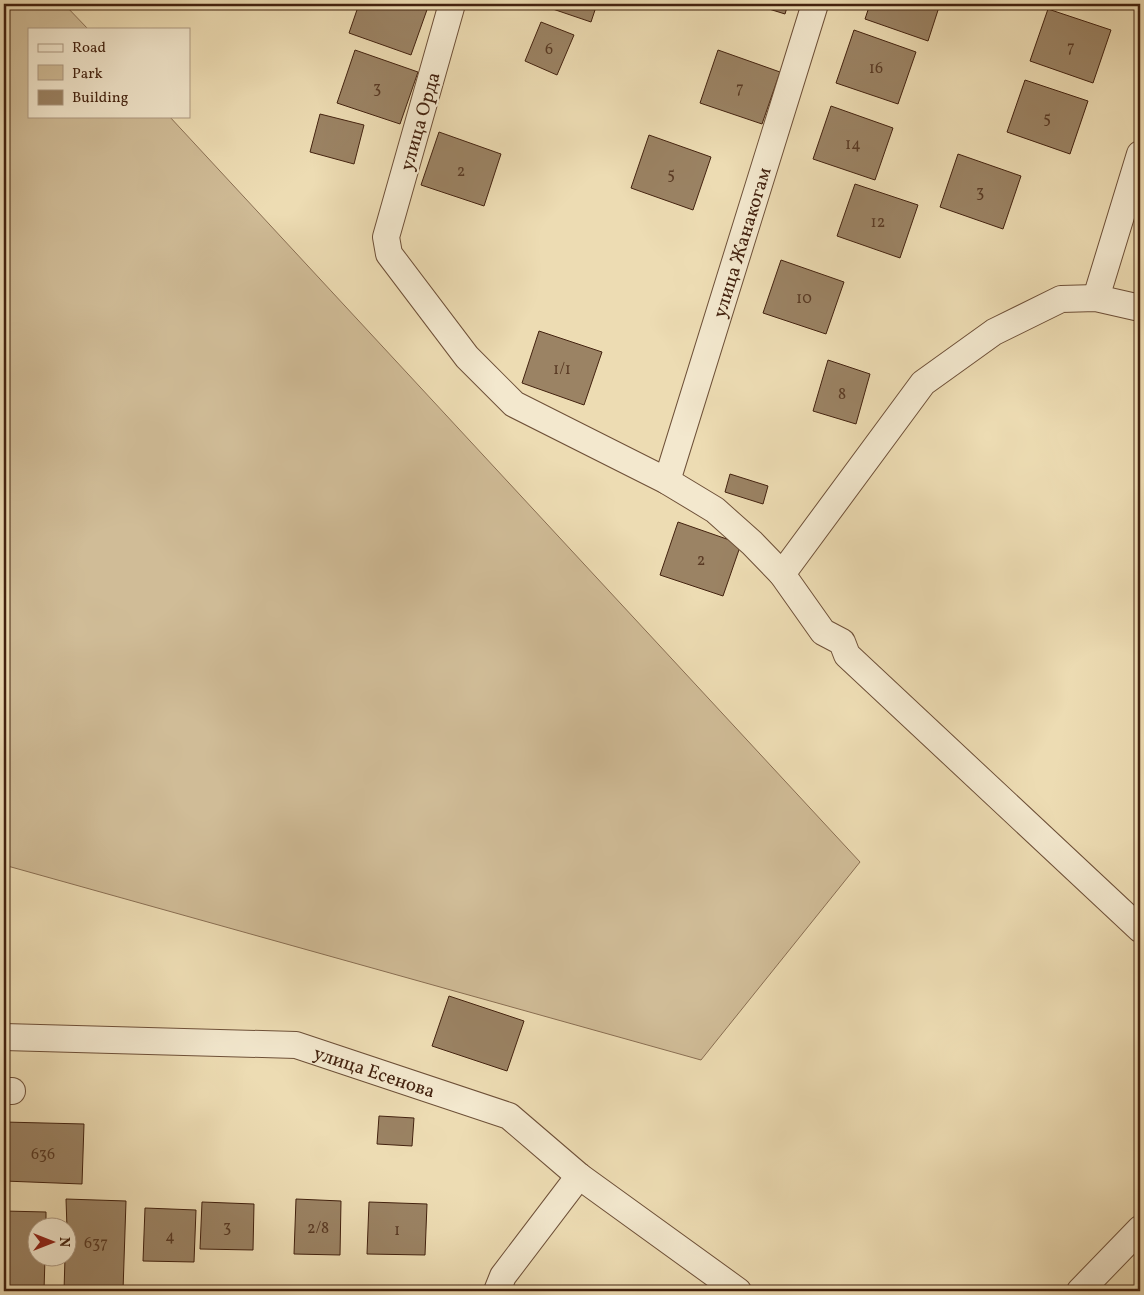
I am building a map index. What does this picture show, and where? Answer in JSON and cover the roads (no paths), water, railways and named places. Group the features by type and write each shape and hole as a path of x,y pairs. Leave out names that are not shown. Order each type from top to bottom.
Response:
{"street":[{"name":"улица Орда","path":"452,4 386,237 389,254 467,357 514,404 667,481"},
{"name":"улица Жанакогам","path":"667,481 815,4"},
{"path":"1096,298 1140,154"},
{"path":"782,574 923,383 1002,328 1061,299 1096,298 1140,308"},
{"path":"667,481 715,510 752,543 782,574 823,632 842,642 847,654 1140,929"},
{"name":"улица Есенова","path":"4,1037 296,1045 509,1116 579,1176 738,1291"},
{"path":"497,1291 503,1276 579,1176"},
{"path":"1080,1291 1140,1229"}]}
